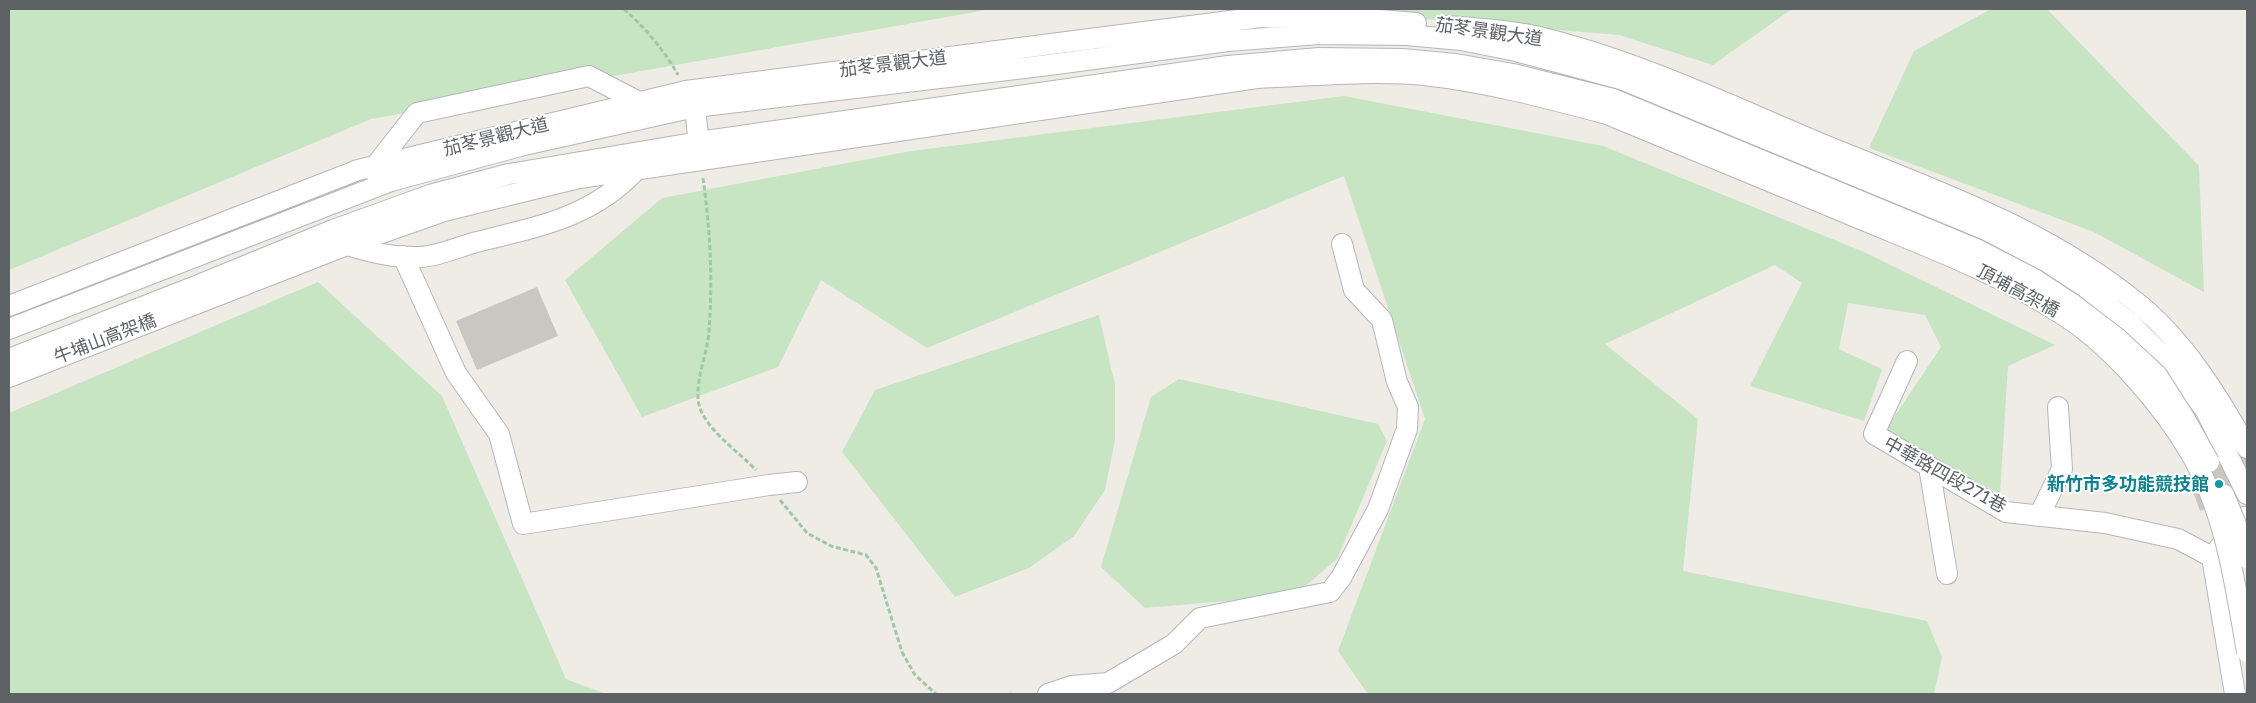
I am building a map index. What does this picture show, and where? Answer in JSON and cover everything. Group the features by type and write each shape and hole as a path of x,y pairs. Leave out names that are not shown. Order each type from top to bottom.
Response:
{"street":[{"name":"茄苳景觀大道","path":"9,306 358,170 639,102 691,99 1049,65 1228,41 1319,34 1407,34 1461,40 1623,71"},
{"name":"茄苳景觀大道","path":"199,294 333,230 430,195 510,174 700,150 1208,68 1319,58 1402,59 1456,64 1513,74 1610,107"},
{"path":"1623,71 1994,215 2064,251 2098,272 2143,308 2182,348 2230,419 2247,448"},
{"name":"頂埔高架橋","path":"1623,71 1986,230 2047,262 2085,287 2130,323 2174,369 2206,411 2247,494"},
{"path":"359,193 375,166 416,113 590,76 639,102"},
{"name":"茄苳景觀大道","path":"9,329 391,181 691,99"},
{"path":"691,99 700,150"},
{"name":"頂埔高架橋","path":"1610,107 1976,249 2036,280 2071,303 2117,338 2157,375 2204,450 2230,508 2247,558"},
{"name":"頂埔高架橋","path":"1610,107 1969,264 2062,314 2107,350 2140,384 2166,417 2191,454 2214,503 2230,559 2247,652"},
{"name":"茄苳景觀大道","path":"199,294 444,211 579,178 637,169 700,150"},
{"path":"347,245 380,255 419,257 563,220 588,208 628,179 637,169"},
{"path":"1048,694 1072,686 1108,683 1174,644 1200,618 1330,592 1341,578 1378,509 1407,429 1408,406 1397,382 1382,320 1354,290 1342,244"},
{"path":"403,256 456,373 499,434 523,524 797,482"},
{"name":"牛埔山高架橋","path":"9,377 164,316 199,294"},
{"name":"牛埔山高架橋","path":"9,359 100,324 199,294"},
{"path":"100,324 164,316"},
{"name":"中華路四段271巷","path":"1907,361 1874,434 2006,512 2105,523 2178,539 2212,557"},
{"path":"2038,516 2062,468 2058,407"},
{"path":"1929,467 1947,574"},
{"path":"2235,694 2212,557 2244,517 2247,517"}],"path":[{"path":"624,9 634,18 672,65 691,99"},
{"path":"700,150 712,286 709,333 699,385 699,405 710,425 755,468 789,512 808,532 831,546 866,555 876,568 902,652 915,675 936,694"}],"green space":[{"path":"9,9 992,9 371,119 9,270"},
{"path":"1304,9 1792,9 1713,65 1619,35"},
{"path":"1991,9 2047,9 2199,166 2204,292 2094,232 1869,148 1914,51"},
{"path":"1344,96 1603,146 1864,252 2055,345 2008,366 2000,494 1884,432 1941,347 1925,315 1848,303 1839,349 1882,369 1864,421 1750,386 1802,283 1775,265 1605,344 1698,419 1683,571 1927,621 1942,657 1934,694 1368,694 1338,651 1425,419 1344,176 927,348 821,280 778,367 642,417 565,280 662,198 911,151"},
{"path":"318,282 442,396 566,679 606,694 9,694 9,413"},
{"path":"1099,315 1115,385 1115,440 1105,490 1074,536 1029,568 955,597 842,452 875,390"},
{"path":"1179,379 1378,424 1387,441 1337,559 1295,595 1145,608 1101,567 1151,397"}],"building":[{"path":"537,287 558,336 477,370 456,321"},
{"name":"新竹市多功能競技館","path":"2247,454 2247,494 2200,511 2187,475"}],"place":[{"name":"新竹市多功能競技館","path":"2219,484"}]}
